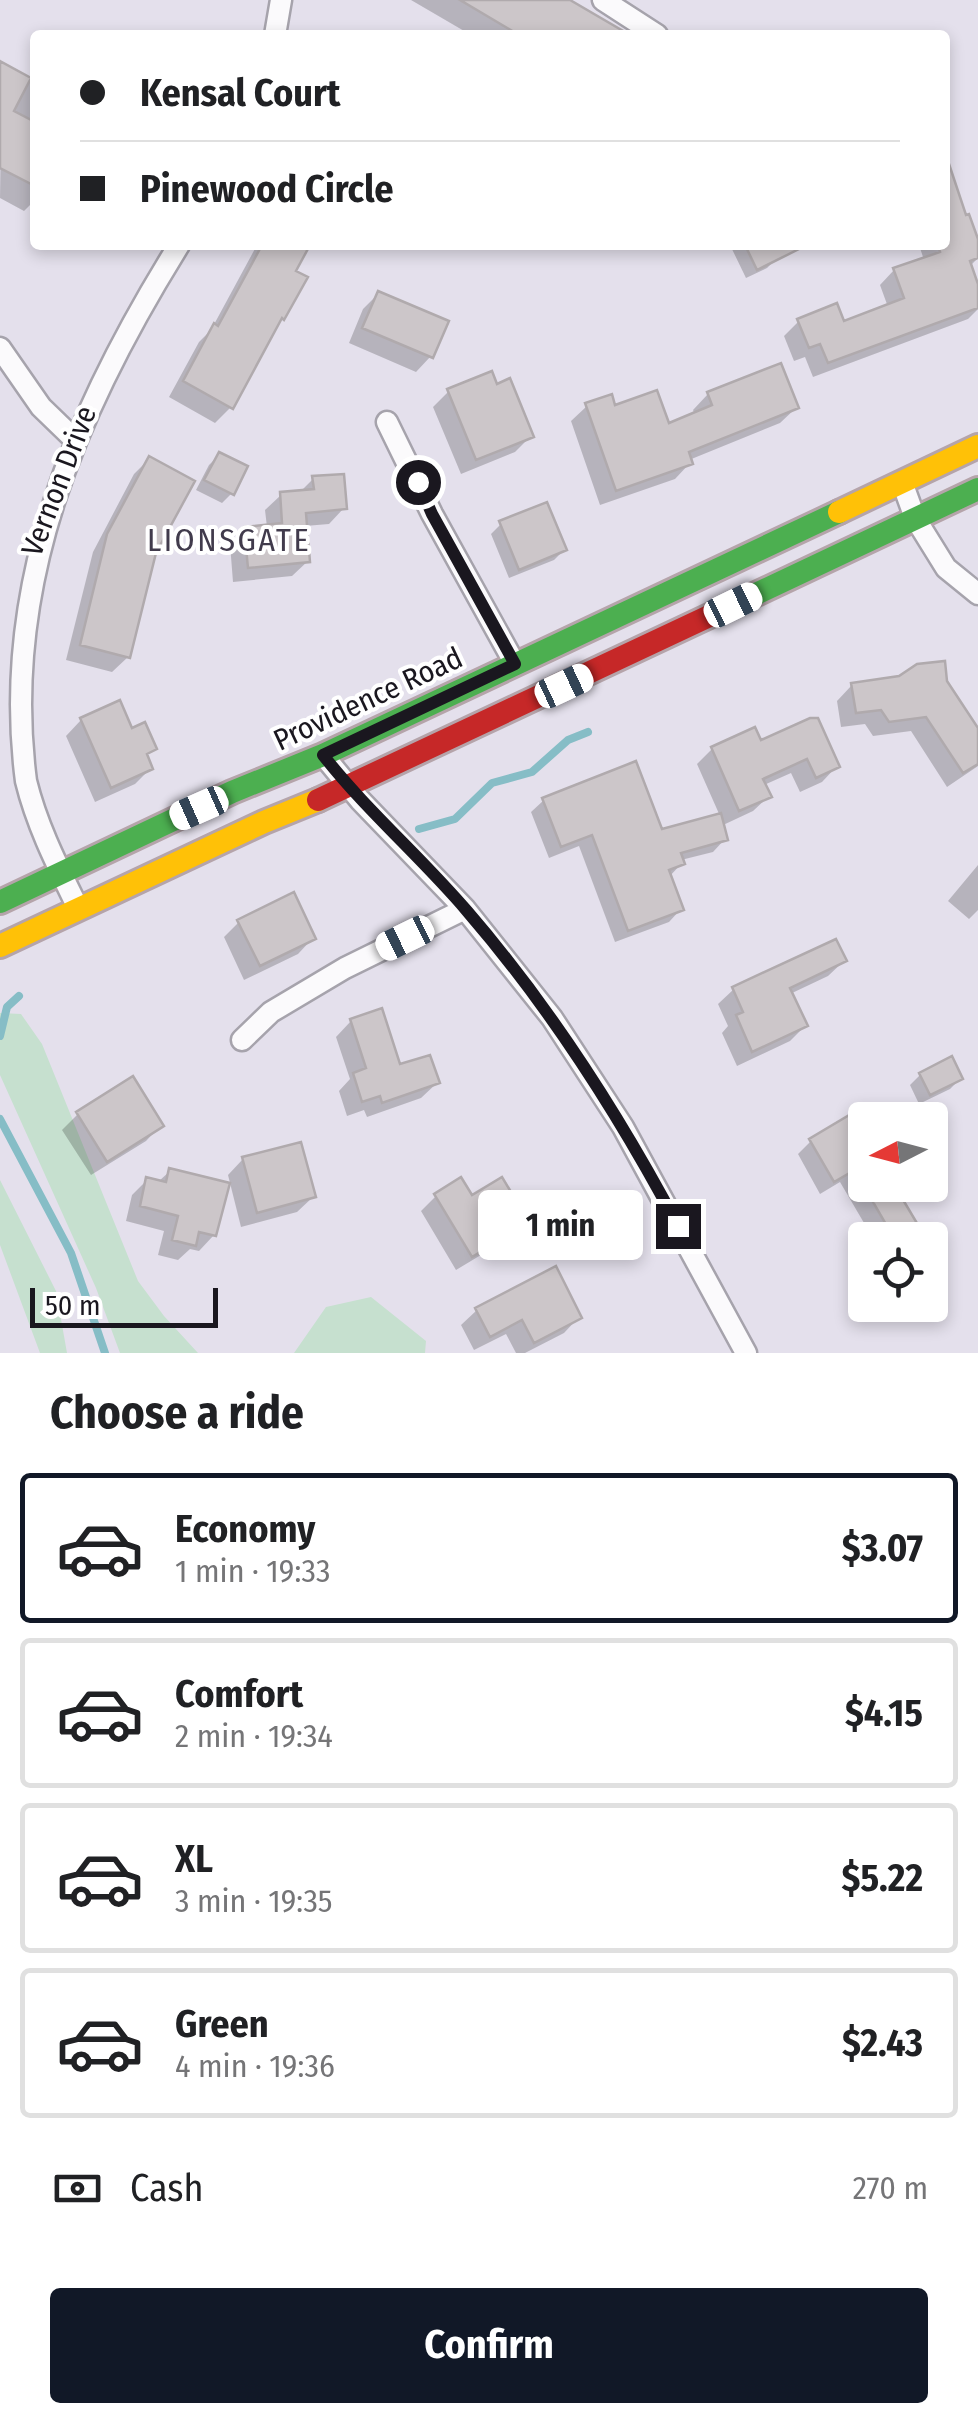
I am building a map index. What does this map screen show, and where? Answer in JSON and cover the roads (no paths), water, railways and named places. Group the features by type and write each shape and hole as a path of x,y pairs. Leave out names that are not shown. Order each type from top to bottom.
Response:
{"main road":[{"name":"Providence Road","path":"0,902 232,792 323,755 978,446"},
{"path":"0,946 264,822 348,787 978,488"}],"street":[{"path":"276,30 281,0"},
{"path":"603,0 649,30"},
{"name":"Vernon Drive","path":"78,908 47,843 27,784 18,734 13,665 18,608 32,544 72,438 137,313 176,250"},
{"path":"0,348 41,407 72,438"},
{"path":"387,422 432,514 515,664"},
{"path":"902,482 915,518 946,568 978,594"},
{"path":"323,755 348,787 465,908 552,1018 622,1127 746,1353"},
{"path":"242,1040 272,1012 344,968 465,908"}],"waterway":[{"path":"419,829 455,819 492,783 532,772 568,740 588,732"},
{"path":"0,1036 7,1007 19,996"},
{"path":"0,1119 71,1253 105,1353"}],"district":[{"name":"LIONSGATE","path":"229,540"}]}
